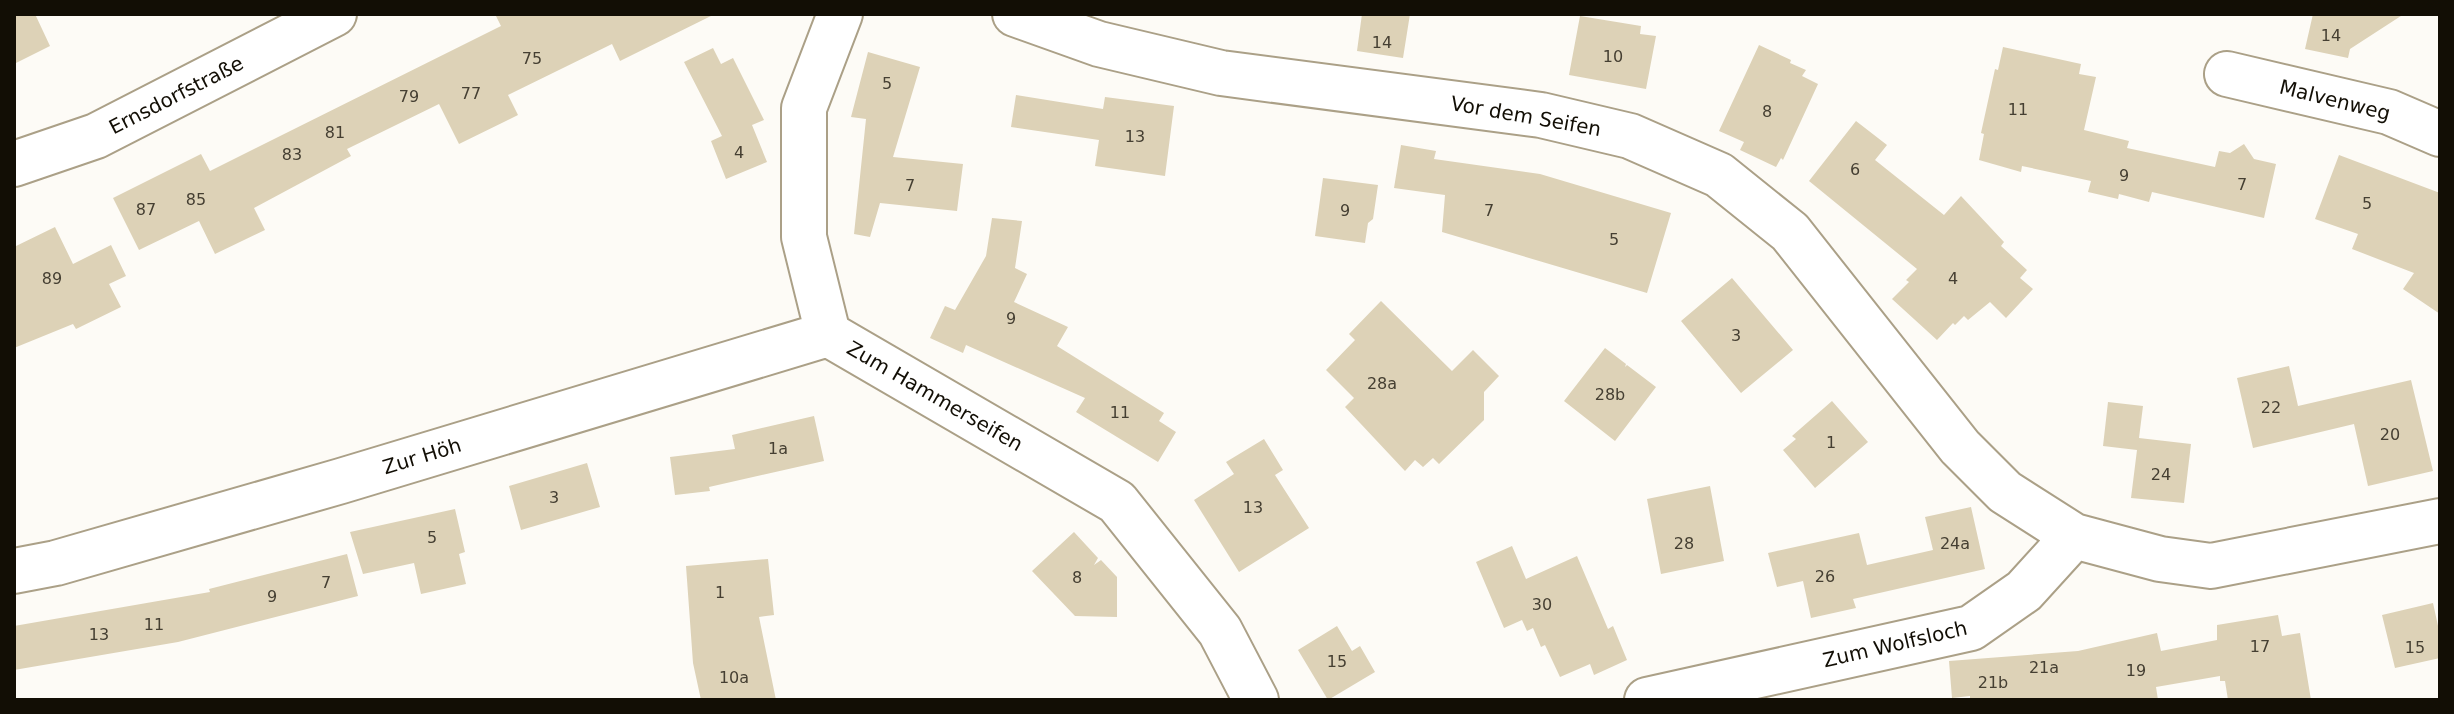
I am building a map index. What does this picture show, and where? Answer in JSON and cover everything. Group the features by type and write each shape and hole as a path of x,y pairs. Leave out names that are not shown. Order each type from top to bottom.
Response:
{"street":[{"name":"Ernsdorfstraße","path":"14,164 96,136 334,14"},
{"name":"Zum Hammerseifen","path":"840,14 804,108 804,237 828,334 1117,502 1220,631 1256,700"},
{"name":"Vor dem Seifen","path":"1015,14 1099,44 1221,73 1541,115 1630,136 1719,175 1790,232 1960,447 2005,492 2074,536"},
{"name":"Malvenweg","path":"2227,74 2389,112 2440,134"},
{"name":"Zur Höh","path":"14,571 56,563 341,481 828,334"},
{"path":"2074,536 2160,559 2211,566 2440,521"},
{"name":"Zum Wolfsloch","path":"1647,700 1971,628 2024,591 2074,536"}],"building":[{"path":"14,14 35,14 50,46 14,64"},
{"path":"495,14 715,14 620,61 612,44 508,95 518,115 459,144 439,104 347,149 351,156 254,208 265,230 215,254 199,221 139,250 113,198 201,154 210,171 501,26"},
{"path":"1362,14 1410,14 1403,58 1357,51"},
{"path":"2313,14 2404,14 2350,49 2348,58 2305,49"},
{"path":"1580,16 1641,26 1640,34 1656,36 1646,89 1569,75"},
{"path":"1759,45 1791,60 1790,63 1806,70 1802,76 1818,84 1783,160 1781,158 1776,167 1740,150 1744,142 1719,131"},
{"path":"2003,47 2081,64 2079,74 2096,77 2084,130 2129,141 2127,148 2215,167 2219,151 2230,153 2244,144 2254,159 2276,164 2264,218 2152,192 2149,202 2119,194 2118,199 2088,192 2091,181 2022,166 2021,172 1979,160 1984,134 1981,133"},
{"path":"713,48 721,64 733,58 764,120 752,125 767,162 726,179 711,141 722,136 684,62"},
{"path":"868,52 920,67 893,157 963,164 957,211 880,203 870,237 854,234 866,119 851,117"},
{"path":"1016,95 1103,109 1105,97 1174,106 1165,176 1095,166 1099,140 1011,127"},
{"path":"1856,121 1887,145 1875,160 1944,215 1961,196 2004,242 2001,246 2027,270 2020,278 2033,289 2006,318 1990,302 1968,320 1964,316 1955,325 1953,323 1937,340 1892,299 1917,269 1809,181"},
{"path":"1401,145 1436,151 1434,159 1540,174 1671,213 1647,293 1442,232 1445,195 1394,188"},
{"path":"2339,155 2440,193 2440,314 2403,289 2414,273 2352,249 2358,234 2315,219"},
{"path":"1323,178 1378,185 1373,219 1368,223 1365,243 1315,236"},
{"path":"992,218 1022,221 1015,268 1027,274 1014,302 1068,327 1057,346 1164,413 1159,421 1176,432 1158,462 1076,412 1085,398 966,345 963,353 930,338 945,306 955,310 986,256"},
{"path":"55,227 73,264 111,245 126,276 109,284 121,307 76,329 73,324 14,348 14,247"},
{"path":"1732,278 1793,350 1741,393 1681,321"},
{"path":"1381,301 1452,371 1473,350 1499,376 1484,392 1484,420 1439,464 1433,458 1423,467 1415,460 1405,471 1345,407 1354,398 1326,370 1355,340 1349,334"},
{"path":"1605,348 1626,364 1625,367 1627,365 1656,387 1615,441 1564,401"},
{"path":"2289,366 2298,406 2411,380 2433,471 2368,486 2354,424 2253,448 2237,378"},
{"path":"1832,401 1868,442 1815,488 1783,450 1796,439 1792,436"},
{"path":"2108,402 2143,406 2139,438 2191,444 2184,503 2131,498 2137,450 2103,446"},
{"path":"814,416 824,461 709,487 710,491 675,495 670,457 735,449 732,435"},
{"path":"1264,439 1283,470 1275,475 1309,528 1239,572 1194,500 1234,474 1226,462"},
{"path":"587,463 600,507 521,530 509,486"},
{"path":"1710,486 1724,561 1661,574 1647,499"},
{"path":"1971,507 1985,569 1853,599 1856,608 1811,618 1803,581 1777,587 1768,553 1859,533 1867,565 1933,550 1925,517"},
{"path":"455,509 465,552 459,554 466,584 421,594 414,563 363,574 350,532"},
{"path":"1074,532 1098,558 1094,565 1101,560 1117,577 1117,617 1075,616 1032,571"},
{"path":"1512,546 1526,579 1577,556 1608,629 1613,626 1627,660 1594,675 1590,664 1560,677 1533,628 1527,631 1522,620 1504,628 1476,562"},
{"path":"347,554 358,596 178,642 14,670 14,626 210,592 209,589"},
{"path":"768,559 774,615 759,617 776,700 701,700 693,663 686,566"},
{"path":"2433,603 2440,635 2440,658 2395,668 2382,615"},
{"path":"2278,615 2282,636 2300,633 2311,700 2228,700 2225,681 2220,681 2220,676 2156,687 2158,700 1952,698 1949,661 2078,651 2157,633 2161,651 2217,640 2217,625"},
{"path":"1337,626 1352,651 1360,646 1375,672 1328,700 1298,650"}]}
